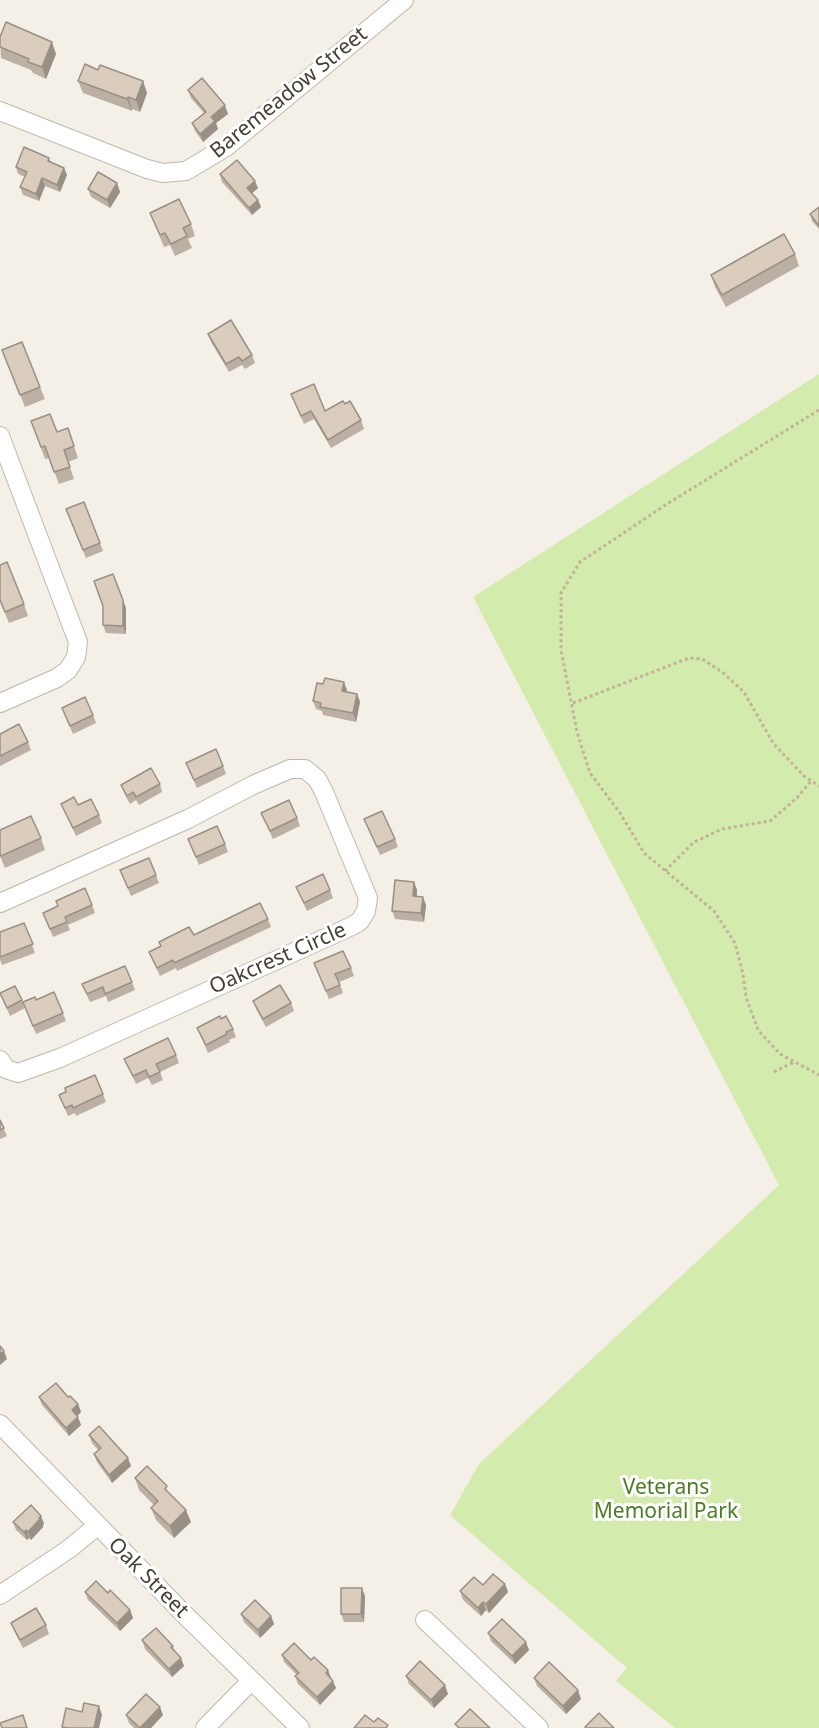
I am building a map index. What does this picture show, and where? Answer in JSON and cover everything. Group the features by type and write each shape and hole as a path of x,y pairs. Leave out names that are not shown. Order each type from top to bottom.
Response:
{"street":[{"name":"Baremeadow Street","path":"0,111 147,169 163,173 186,171 226,147 404,0"},
{"path":"0,436 78,642 76,657 68,670 57,678 0,703"},
{"name":"Oakcrest Circle","path":"0,903 188,819 290,769 305,769 320,786 364,884 368,898 366,911 360,921 352,926 60,1058 18,1073 6,1070 0,1060"},
{"name":"Oak Street","path":"0,1424 97,1526 300,1728"},
{"path":"0,1595 69,1549 97,1526"},
{"path":"425,1620 539,1728"},
{"path":"205,1728 251,1681"}],"path":[{"path":"819,410 667,504 580,562 561,593 561,650 578,732 590,773 620,813 644,853 714,911 735,943 746,997 758,1030 780,1054 819,1075"},
{"path":"572,704 689,658 702,658 744,692 774,743 804,776 819,786"},
{"path":"665,870 694,842 722,829 770,820 791,804 811,781"},
{"path":"774,1072 794,1062"}],"green space":[{"name":"Veterans Memorial Park","path":"819,374 819,1728 675,1728 616,1681 627,1668 450,1515 479,1464 779,1185 473,597"}],"building":[{"path":"6,22 52,42 42,67 0,47 0,37"},
{"path":"85,64 98,70 100,65 143,81 136,100 128,97 127,99 78,81"},
{"path":"202,78 225,105 211,117 215,121 200,134 192,123 206,112 188,90"},
{"path":"24,147 49,158 48,161 64,168 57,185 42,178 36,194 20,187 27,172 16,167"},
{"path":"237,160 255,181 247,188 258,200 249,208 220,174"},
{"path":"98,172 117,183 107,200 88,189"},
{"path":"179,199 191,224 183,228 187,236 171,244 165,233 160,235 150,213"},
{"path":"819,207 819,226 810,214"},
{"path":"784,234 795,254 722,295 711,275"},
{"path":"231,320 252,355 242,361 239,357 226,364 208,334"},
{"path":"22,342 40,387 20,395 2,350"},
{"path":"314,384 325,411 343,401 345,404 350,401 361,420 328,440 311,411 301,416 291,394"},
{"path":"50,414 57,432 68,428 74,446 64,450 70,467 54,472 45,446 41,447 31,421"},
{"path":"84,502 100,543 83,550 66,509"},
{"path":"7,562 24,604 5,612 0,600 0,565"},
{"path":"113,574 123,600 123,626 103,625 103,606 94,581"},
{"path":"325,678 344,682 342,691 357,694 353,713 320,707 321,703 313,701 317,683 323,684"},
{"path":"85,697 93,715 70,726 62,708"},
{"path":"19,724 28,742 0,756 0,734"},
{"path":"216,749 223,766 194,780 186,763"},
{"path":"151,768 160,784 136,797 133,792 127,796 121,785"},
{"path":"74,797 78,805 91,799 99,815 73,828 61,804"},
{"path":"289,800 297,818 270,831 261,813"},
{"path":"382,811 395,839 377,847 364,819"},
{"path":"31,816 41,838 1,856 0,830"},
{"path":"217,826 225,844 196,857 188,839"},
{"path":"149,858 156,875 128,888 120,870"},
{"path":"323,874 330,890 304,903 296,887"},
{"path":"395,880 414,882 413,896 423,897 421,913 392,911"},
{"path":"85,888 92,905 65,917 67,922 50,929 43,913 58,906 56,901"},
{"path":"260,903 268,919 174,963 173,960 157,968 149,952 161,946 159,942 189,927 194,935"},
{"path":"24,923 33,944 0,957 0,932"},
{"path":"343,951 351,968 335,974 340,985 326,991 314,963"},
{"path":"125,966 132,982 105,994 103,987 87,994 82,984"},
{"path":"280,985 291,1003 263,1019 253,1001"},
{"path":"15,986 22,1000 7,1008 0,993"},
{"path":"54,992 63,1013 33,1026 23,1002 35,997 36,1000"},
{"path":"220,1016 221,1019 226,1016 233,1029 206,1045 197,1028"},
{"path":"168,1038 176,1055 156,1064 160,1072 149,1077 146,1070 133,1076 124,1059"},
{"path":"95,1075 103,1094 73,1108 72,1105 65,1108 59,1095 66,1092 65,1088"},
{"path":"56,1383 68,1397 70,1396 78,1404 72,1410 78,1417 66,1428 39,1397"},
{"path":"99,1426 128,1458 109,1475 94,1454 101,1448 89,1435"},
{"path":"147,1466 186,1510 170,1526 151,1508 158,1501 135,1478"},
{"path":"31,1505 41,1516 28,1532 26,1530 24,1532 13,1522"},
{"path":"493,1574 505,1584 486,1604 483,1602 478,1608 460,1591 474,1577 483,1585"},
{"path":"96,1581 108,1593 110,1590 130,1610 117,1623 85,1592"},
{"path":"341,1588 362,1588 361,1614 341,1614"},
{"path":"255,1600 271,1616 258,1630 241,1614"},
{"path":"36,1608 46,1625 20,1640 11,1623"},
{"path":"502,1619 526,1642 512,1656 488,1633"},
{"path":"156,1628 181,1658 169,1669 142,1640"},
{"path":"294,1643 311,1660 314,1657 328,1670 326,1673 333,1681 317,1697 295,1676 299,1673 282,1655"},
{"path":"420,1661 445,1685 431,1700 406,1676"},
{"path":"549,1662 578,1690 563,1706 534,1678"},
{"path":"146,1694 160,1707 140,1728 126,1715"},
{"path":"84,1703 99,1706 94,1728 62,1727 66,1708 82,1712"},
{"path":"470,1709 490,1728 459,1728 455,1724"},
{"path":"599,1713 614,1728 585,1727"},
{"path":"23,1715 27,1728 2,1728 0,1723"},
{"path":"365,1715 374,1722 378,1718 388,1725 386,1728 354,1728"}]}
